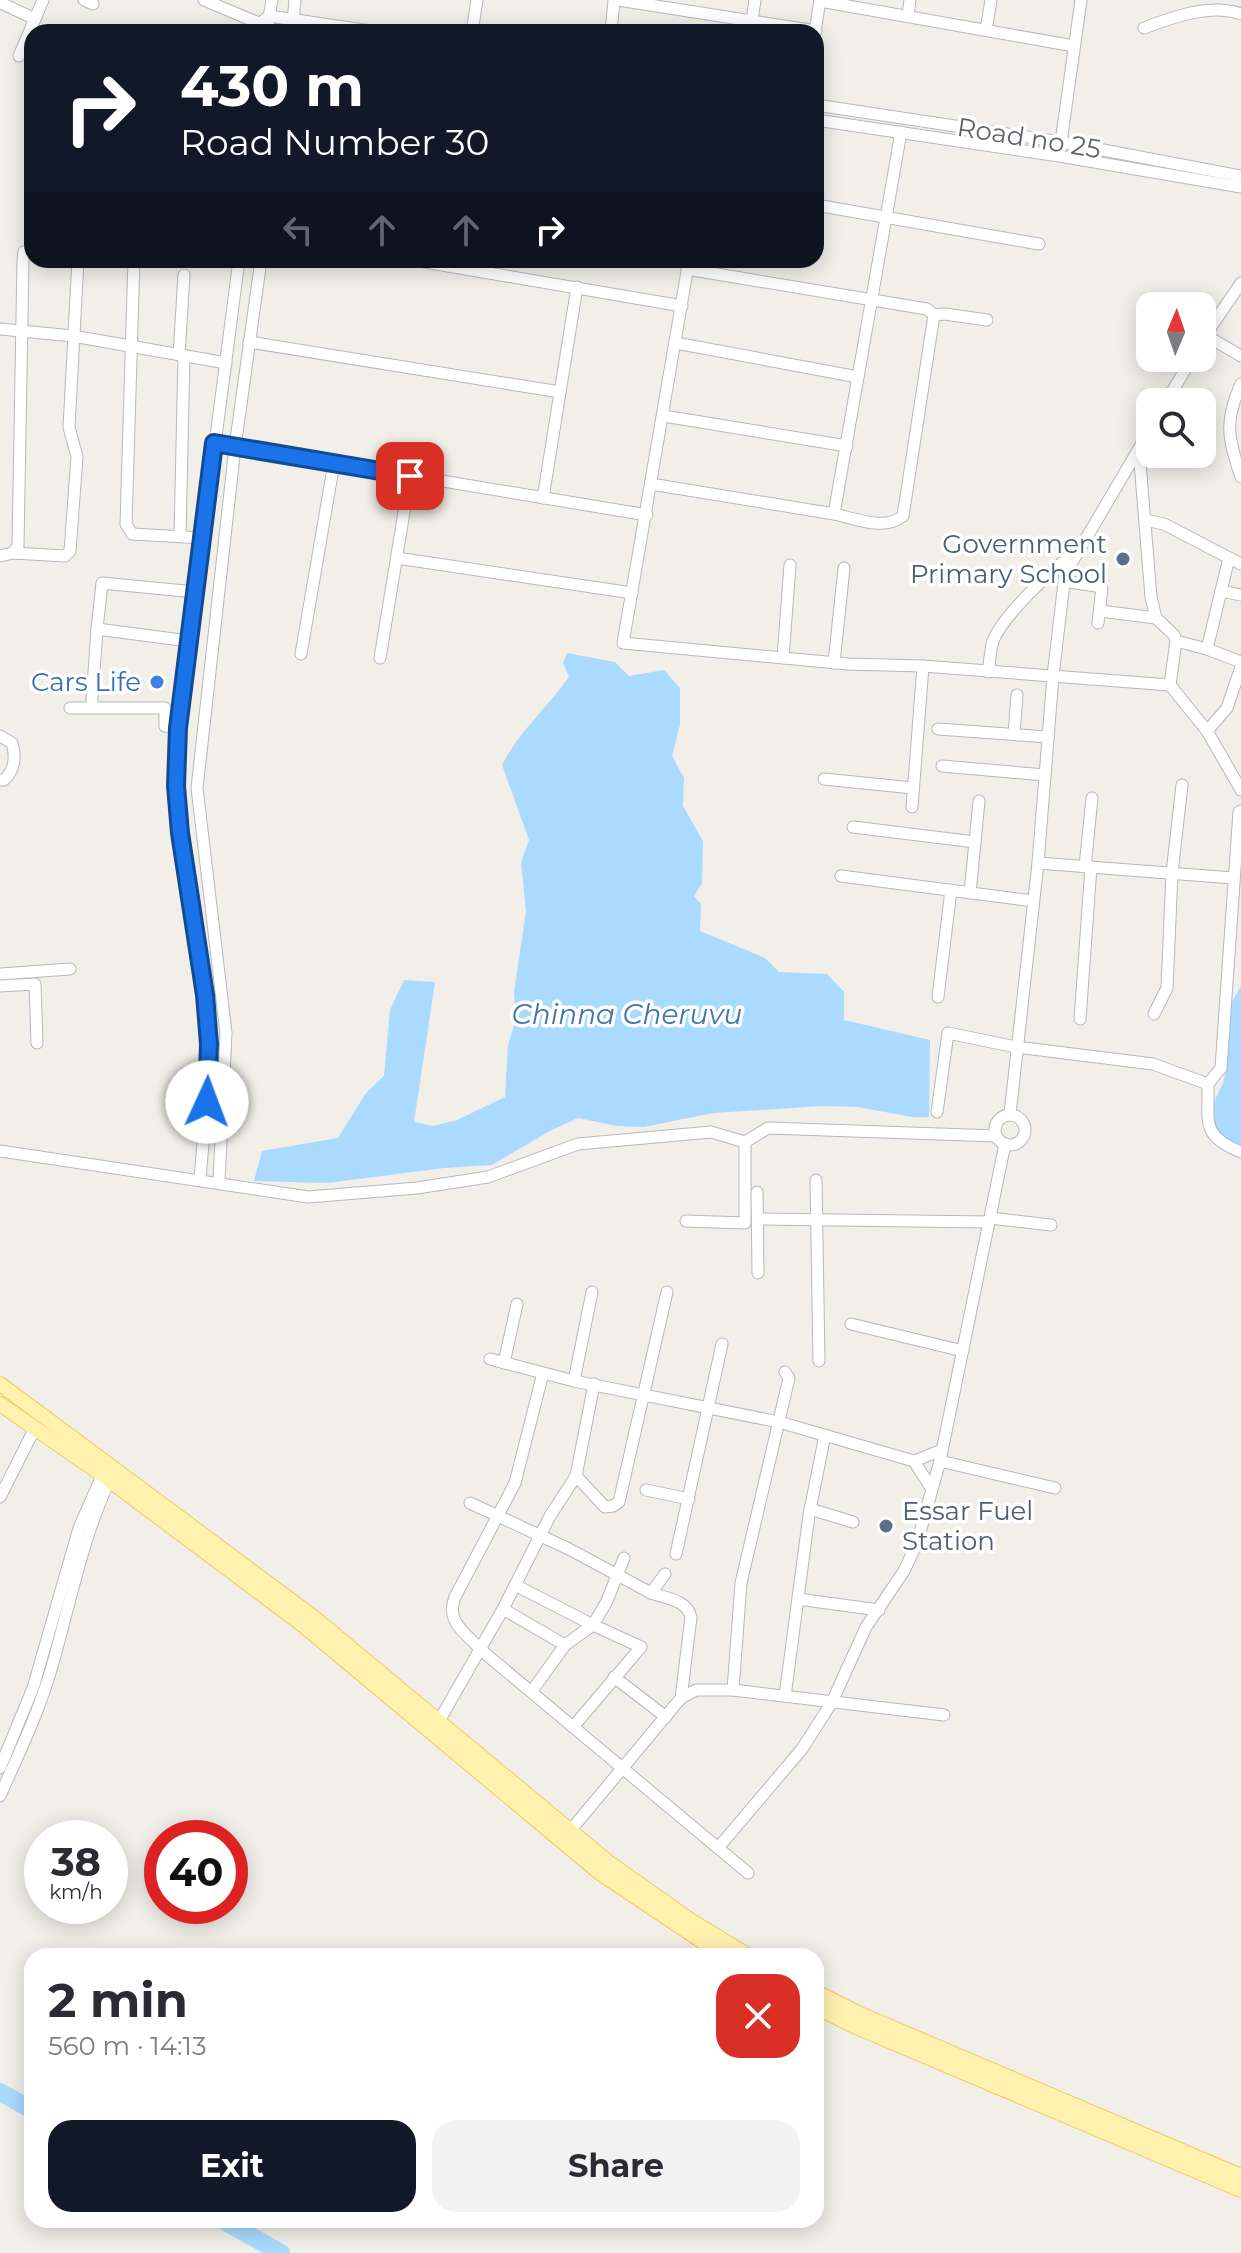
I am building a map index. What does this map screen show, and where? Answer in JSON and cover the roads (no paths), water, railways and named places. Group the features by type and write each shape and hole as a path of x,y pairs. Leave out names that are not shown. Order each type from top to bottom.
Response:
{"main road":[{"path":"0,1384 304,1626 600,1873 711,1948"},
{"path":"0,1404 34,1430 109,1471 312,1616 608,1862 736,1948"},
{"path":"824,1996 1241,2176"},
{"path":"824,2011 1241,2190"}],"street":[{"path":"33,24 43,0"},
{"path":"204,0 264,24"},
{"path":"269,24 272,0"},
{"path":"292,24 295,0"},
{"path":"473,24 477,0"},
{"path":"612,24 616,0 689,6 769,24"},
{"path":"752,21 755,0"},
{"path":"817,24 820,0 1074,46"},
{"path":"908,16 910,0"},
{"path":"986,30 991,0"},
{"path":"1061,142 1081,0"},
{"path":"1,3 35,19"},
{"path":"1144,28 1176,17 1212,10 1241,14"},
{"path":"19,56 24,46"},
{"name":"Road no 25","path":"824,106 1061,142 1241,187"},
{"name":"Road no 25","path":"824,121 1241,176"},
{"path":"834,514 901,132"},
{"path":"824,206 1039,244"},
{"path":"13,553 18,546 24,252"},
{"path":"0,556 13,553 69,555 77,457 69,427 77,268"},
{"path":"134,268 126,475 127,529 132,534 202,538"},
{"path":"200,1179 209,1044 177,799 178,728 238,268"},
{"path":"219,1182 226,1033 198,797 235,447 260,268"},
{"path":"462,268 682,306"},
{"path":"499,274 500,268"},
{"path":"688,268 623,643 834,663 923,666 1170,685"},
{"path":"703,268 927,309 934,315 987,320"},
{"path":"180,536 184,275"},
{"path":"1216,320 1241,283"},
{"path":"543,498 577,287"},
{"path":"651,484 884,525 895,522 903,516 934,315"},
{"path":"0,329 73,336 226,363"},
{"path":"249,342 560,392"},
{"path":"676,343 858,377"},
{"path":"1216,344 1241,356"},
{"path":"1241,384 1228,419 1228,438 1241,477"},
{"path":"664,416 847,446"},
{"path":"214,443 647,515"},
{"path":"1010,1114 1038,863 1053,676 1065,574 1136,454"},
{"path":"301,654 334,463"},
{"path":"1141,468 1151,597 1156,618 1174,635 1176,641 1170,685 1207,731 1241,790"},
{"path":"380,658 410,476"},
{"path":"1145,520 1164,524 1241,564"},
{"path":"988,672 993,641 1004,621 1057,566 1081,547"},
{"path":"397,558 632,593"},
{"path":"1207,649 1229,558"},
{"path":"783,658 790,565"},
{"path":"834,663 844,568"},
{"path":"1064,581 1102,587 1099,617 1156,618"},
{"path":"92,700 102,583 195,592"},
{"path":"1221,591 1241,595"},
{"path":"97,629 189,641"},
{"path":"1176,641 1207,649 1241,665 1227,708 1207,731"},
{"path":"912,807 923,666"},
{"path":"1014,734 1017,695"},
{"path":"70,708 165,708 165,726 178,728"},
{"path":"938,729 1048,737"},
{"path":"0,736 12,743 15,751 10,775 0,780"},
{"path":"942,766 1045,775"},
{"path":"824,779 913,788"},
{"path":"1154,1014 1167,988 1172,873 1182,785"},
{"path":"177,799 198,797"},
{"path":"1080,1019 1092,798"},
{"path":"970,893 979,801"},
{"path":"1241,811 1233,878 1221,1068 1208,1084 1206,1121 1214,1138 1241,1152"},
{"path":"853,827 975,842"},
{"path":"1038,863 1233,878"},
{"path":"841,876 1033,901"},
{"path":"938,997 951,890"},
{"path":"0,974 70,969"},
{"path":"0,986 35,984 37,1043"},
{"path":"937,1112 948,1033 1016,1047 1153,1064 1208,1084"},
{"path":"0,1151 200,1179 282,1194 354,1195 488,1177 578,1144 711,1132 745,1142 768,1128 1021,1141 1026,1132 1022,1119 1010,1114"},
{"path":"718,1848 802,1749 832,1702 866,1627 904,1571 917,1543 941,1456 990,1220 1001,1140 997,1121 1010,1114"},
{"path":"686,1221 745,1223 745,1142"},
{"path":"816,1180 819,1361"},
{"path":"757,1192 758,1273"},
{"path":"758,1219 990,1220 1051,1225"},
{"path":"574,1381 592,1292"},
{"path":"576,1476 605,1507 619,1502 667,1292"},
{"path":"504,1363 517,1304"},
{"path":"851,1324 963,1351"},
{"path":"676,1554 722,1344"},
{"path":"490,1359 574,1381 779,1422 914,1461 941,1456 1055,1488"},
{"path":"733,1690 741,1583 789,1378 785,1372"},
{"path":"543,1373 515,1483 450,1610 452,1618 481,1650 748,1873"},
{"path":"439,1721 481,1650 539,1535 576,1476 594,1384"},
{"path":"0,1497 34,1430"},
{"path":"785,1696 810,1509 825,1435"},
{"path":"914,1461 931,1488"},
{"path":"0,1796 11,1756 39,1688 82,1539 109,1471"},
{"path":"646,1490 689,1499"},
{"path":"470,1503 651,1593 683,1604 691,1617 681,1698"},
{"path":"810,1509 853,1522"},
{"path":"532,1691 565,1645 593,1625 607,1601 624,1558"},
{"path":"651,1593 665,1574"},
{"path":"515,1585 641,1647 573,1727"},
{"path":"798,1599 879,1610"},
{"path":"503,1609 565,1645"},
{"path":"614,1677 666,1717"},
{"path":"570,1831 681,1698 696,1690 733,1690 944,1715"},
{"path":"0,1768 11,1756"}],"water":[{"name":"Chinna Cheruvu","path":"567,653 615,662 629,676 664,670 680,688 680,725 672,756 684,778 683,806 703,841 702,883 694,896 701,904 700,931 765,958 779,972 827,974 844,992 844,1020 930,1040 929,1117 858,1107 823,1106 713,1113 644,1127 617,1126 578,1118 492,1165 327,1183 254,1181 262,1151 338,1138 366,1093 384,1076 390,1010 404,980 435,982 414,1122 433,1126 457,1120 505,1097 508,1045 516,1019 514,992 526,911 521,862 529,840 502,765 517,741 569,677 563,663"},
{"path":"1241,986 1241,1146 1227,1140 1215,1128 1211,1108 1223,1083 1227,1064 1229,1007"}],"waterway":[{"path":"0,2092 24,2106"},
{"path":"236,2228 281,2253"}],"place":[{"name":"Government Primary School","path":"1123,559"},
{"name":"Cars Life","path":"157,682"},
{"name":"Essar Fuel Station","path":"886,1526"}]}
